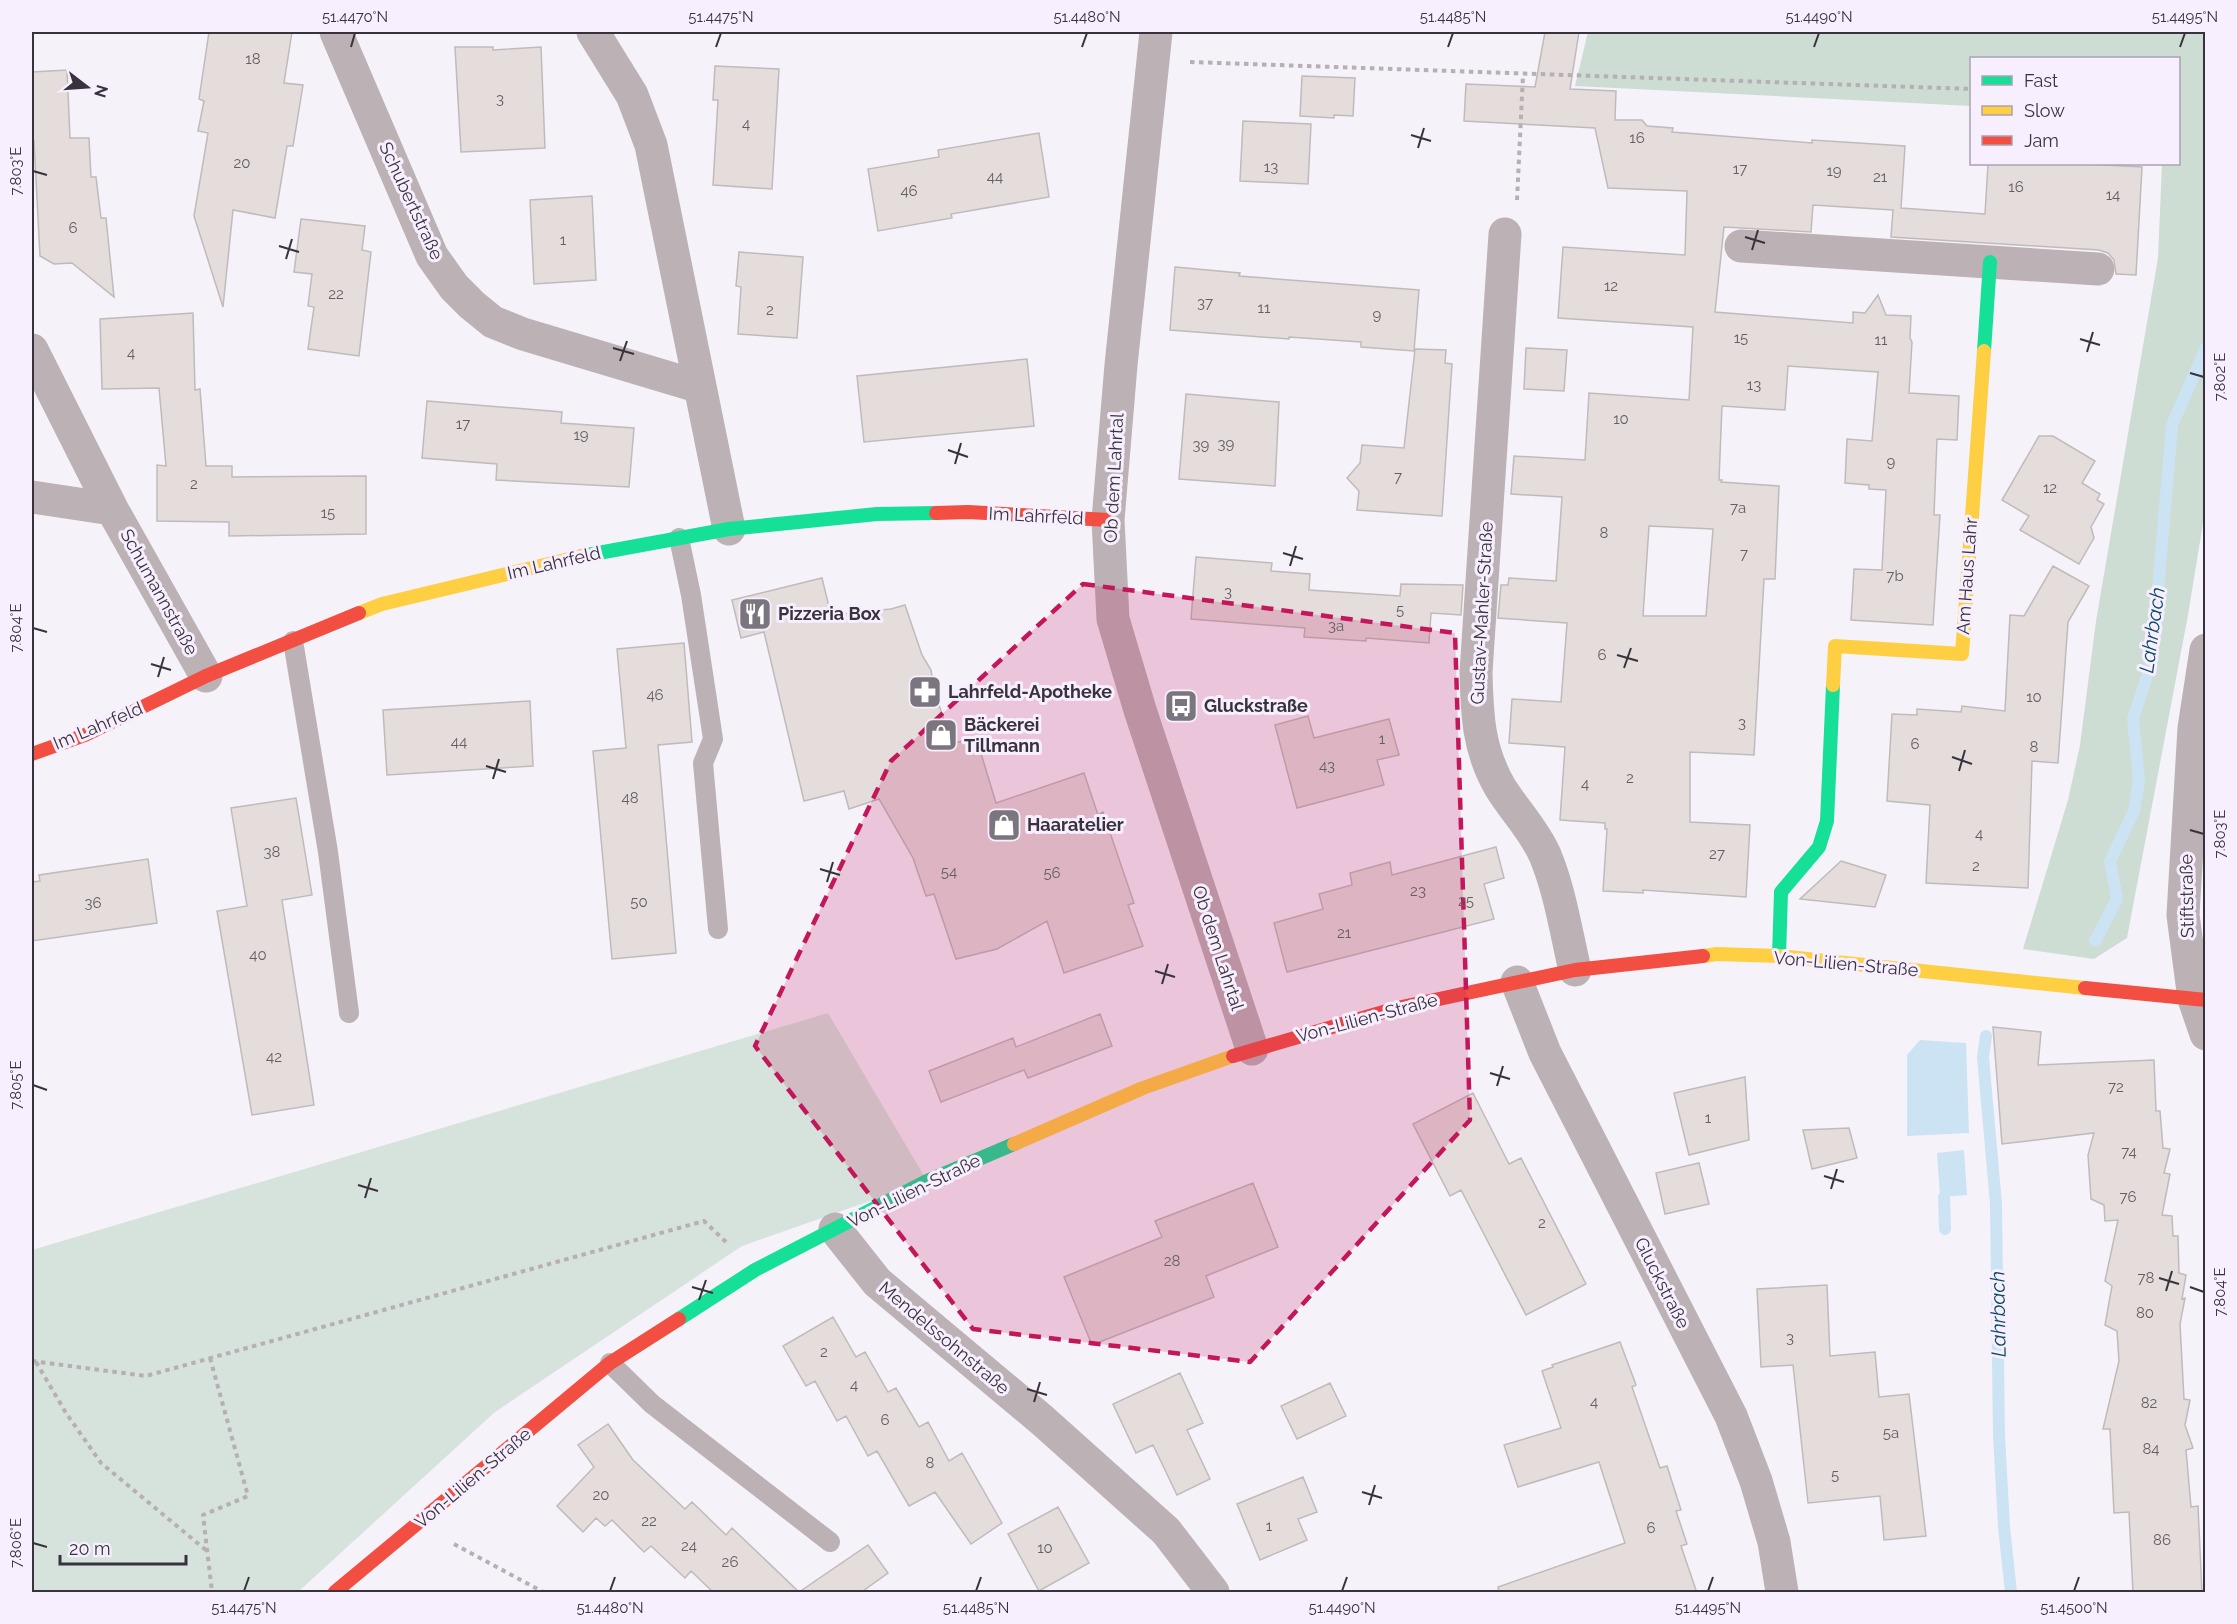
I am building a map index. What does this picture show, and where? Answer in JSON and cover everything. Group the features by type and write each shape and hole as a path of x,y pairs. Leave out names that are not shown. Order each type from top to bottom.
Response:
{"street":[{"name":"Schubertstraße","path":"336,32 432,256 454,287 472,305 493,322 523,334 700,387"},
{"path":"593,32 632,96 651,145 729,529"},
{"name":"Ob dem Lahrtal","path":"1155,46 1121,365 1108,520 1113,619 1140,710 1252,1049"},
{"name":"Gustav-Mahler-Straße","path":"1505,234 1476,672 1478,722 1485,754 1500,787 1528,824 1545,854 1555,884 1575,970"},
{"path":"1741,246 2098,269"},
{"name":"Am Haus Lahr","path":"1779,956 1781,892 1819,847 1827,820 1835,646 1962,654 1990,262"},
{"name":"Schumannstraße","path":"32,350 112,509 206,676"},
{"name":"Schumannstraße","path":"32,497 112,509"},
{"name":"Im Lahrfeld","path":"32,754 85,735 206,676 382,604 571,558 729,529 877,514 968,512 1108,520"},
{"name":"Stiftstraße","path":"2205,650 2194,728 2183,915 2205,1034"},
{"name":"Von-Lilien-Straße","path":"335,1593 610,1363 755,1270 927,1181 1143,1088 1252,1049 1397,1008 1575,970 1717,954 1779,956 2200,1000"},
{"name":"Gluckstraße","path":"1517,982 1545,1053 1731,1416 1756,1481 1774,1542 1782,1593"},
{"name":"Mendelssohnstraße","path":"835,1229 877,1282 1042,1420 1166,1531 1213,1593"}],"lane":[{"path":"679,538 691,595 713,739 703,763 718,929"},
{"path":"293,641 328,852 349,1014"},
{"path":"610,1363 652,1404 830,1542"}],"path":[{"path":"1155,46 1523,75 1970,89"},
{"path":"1505,234 1517,214 1523,75"},
{"path":"34,1362 146,1376 704,1221 755,1270"},
{"path":"210,1358 248,1496 203,1515 212,1593"},
{"path":"34,1362 101,1463 208,1551"},
{"path":"418,1524 543,1593"}],"highlighted area":[{"path":"1083,584 1455,633 1470,1120 1250,1362 973,1329 755,1046 891,761"}],"shaded area":[{"path":"1588,32 2205,32 2205,511 2188,615 2127,938 2094,959 2023,949 2068,800 2080,745 2096,621 2158,258 2162,165 2180,165 2180,57 1970,57 1970,106 1575,86"},
{"path":"828,1013 927,1181 742,1246 495,1412 298,1592 32,1592 32,1250"}],"water":[{"path":"1920,1040 1966,1043 1969,1133 1907,1136 1907,1055"},
{"path":"1964,1150 1967,1195 1940,1197 1937,1153"}],"building":[{"path":"209,32 292,32 284,83 303,85 293,146 287,146 275,218 233,210 223,307 194,216 208,133 198,131 204,101 199,99"},
{"path":"1545,32 1579,32 1570,89 1616,91 1615,120 1642,120 1647,126 1673,128 1672,132 1812,143 1812,140 1905,146 1901,208 1985,214 1988,165 2142,167 2136,275 2116,274 2114,260 2108,253 2099,250 1891,237 1893,210 1813,205 1811,232 1724,227 1715,312 1853,323 1853,312 1865,313 1878,295 1886,315 1911,316 1909,393 1959,396 1957,440 1937,439 1934,515 1940,515 1933,625 1851,620 1854,569 1882,570 1886,490 1869,489 1869,485 1845,483 1847,439 1872,441 1878,372 1788,366 1785,410 1722,406 1719,480 1779,486 1775,579 1764,579 1754,755 1690,752 1690,822 1750,825 1746,897 1643,890 1643,893 1603,891 1607,829 1605,829 1605,823 1560,820 1565,747 1509,743 1512,699 1561,702 1567,623 1498,618 1501,585 1508,585 1509,578 1556,581 1562,497 1511,494 1514,456 1585,460 1589,393 1689,400 1693,327 1558,318 1563,247 1685,255 1687,191 1608,188 1595,128 1464,121 1466,84 1535,87","holes":["1649,526 1713,529 1706,616 1643,616"]},
{"path":"455,47 493,47 493,50 541,47 545,148 461,152"},
{"path":"715,66 779,69 772,189 713,185 718,100 713,100"},
{"path":"67,70 70,138 89,138 91,177 96,177 101,218 106,218 114,297 72,263 54,264 40,256 34,141 32,141 32,72"},
{"path":"1302,76 1355,78 1353,116 1334,115 1334,118 1300,116"},
{"path":"1243,121 1311,124 1308,184 1240,181"},
{"path":"1039,133 1049,197 951,214 952,218 878,231 868,169 939,157 938,150"},
{"path":"592,196 596,280 534,284 530,200"},
{"path":"301,219 365,226 362,250 371,252 359,356 308,349 314,307 308,306 312,274 294,272"},
{"path":"739,252 803,257 797,338 738,334 741,287 736,286"},
{"path":"1175,267 1240,273 1239,276 1419,290 1414,351 1361,347 1361,342 1170,330"},
{"path":"193,313 195,390 200,389 206,466 232,466 232,477 366,476 366,534 229,536 229,522 157,521 157,465 166,466 159,388 102,389 100,319"},
{"path":"1526,348 1567,350 1564,391 1524,389"},
{"path":"1415,349 1446,350 1445,363 1452,364 1442,516 1357,510 1359,491 1347,478 1360,463 1362,445 1404,448"},
{"path":"1027,359 1034,426 864,442 857,376"},
{"path":"1186,394 1279,402 1275,486 1179,479"},
{"path":"427,401 562,412 561,423 634,428 629,487 496,480 497,464 422,458"},
{"path":"2039,436 2053,436 2095,461 2082,483 2100,494 2097,500 2104,504 2091,527 2094,538 2079,564 2020,530 2029,516 2002,500"},
{"path":"1196,557 1272,563 1271,571 1310,574 1309,590 1400,596 1401,584 1463,585 1461,615 1431,613 1429,643 1366,638 1366,641 1304,637 1305,628 1191,619"},
{"path":"2053,566 2089,586 2068,622 2058,763 2032,761 2028,888 1926,883 1930,805 1887,801 1892,714 1917,715 1917,709 1961,712 1962,706 2005,711 2010,615 2024,616"},
{"path":"822,578 831,615 891,609 905,605 922,655 931,670 935,693 952,744 976,737 996,803 1084,773 1098,815 1103,812 1134,903 1128,905 1143,946 1064,973 1047,921 997,949 956,959 934,894 926,896 913,858 879,799 849,809 844,791 804,801 764,632 741,638 732,600"},
{"path":"684,643 692,742 658,745 676,953 612,959 593,751 626,748 617,649"},
{"path":"530,701 533,766 387,775 383,710"},
{"path":"1308,716 1314,738 1389,719 1399,755 1377,760 1384,785 1297,808 1275,725"},
{"path":"296,798 312,895 282,900 314,1105 252,1115 217,911 247,906 231,808"},
{"path":"1496,847 1504,878 1484,884 1494,919 1287,972 1274,923 1323,909 1319,894 1352,885 1350,873 1390,862 1392,875"},
{"path":"148,859 157,923 32,941 32,882 40,881 39,875"},
{"path":"1841,861 1886,875 1875,907 1800,899"},
{"path":"1100,1014 1112,1046 1028,1078 1024,1070 941,1102 929,1071 1013,1038 1016,1047"},
{"path":"1993,1027 2041,1032 2038,1065 2154,1060 2156,1111 2160,1111 2163,1148 2170,1149 2164,1173 2170,1174 2162,1215 2172,1216 2173,1236 2178,1236 2179,1273 2186,1275 2182,1299 2185,1298 2180,1324 2184,1399 2190,1400 2185,1425 2193,1448 2186,1450 2191,1507 2198,1506 2202,1593 2133,1593 2129,1512 2114,1513 2110,1429 2103,1429 2119,1361 2117,1331 2105,1325 2112,1286 2105,1281 2118,1220 2105,1221 2104,1205 2091,1199 2088,1155 2094,1133 2002,1144"},
{"path":"1745,1077 1749,1140 1689,1155 1674,1093"},
{"path":"1473,1093 1509,1164 1521,1158 1586,1284 1526,1315 1461,1190 1450,1196 1413,1124"},
{"path":"1849,1128 1857,1158 1812,1169 1803,1130"},
{"path":"1699,1163 1709,1204 1665,1214 1656,1173"},
{"path":"1253,1183 1278,1247 1206,1276 1214,1297 1092,1345 1064,1277 1162,1237 1155,1221"},
{"path":"1827,1285 1830,1356 1875,1352 1879,1397 1909,1394 1926,1536 1884,1540 1880,1496 1808,1503 1793,1365 1761,1367 1757,1289"},
{"path":"833,1317 856,1357 865,1352 888,1392 896,1388 919,1427 928,1422 949,1461 962,1453 1002,1523 971,1544 935,1492 909,1506 877,1451 868,1456 846,1416 837,1421 815,1381 806,1386 783,1346"},
{"path":"1620,1342 1636,1385 1632,1387 1660,1468 1667,1466 1681,1510 1676,1511 1687,1544 1681,1546 1697,1593 1499,1593 1498,1587 1625,1543 1599,1462 1518,1487 1504,1445 1561,1428 1542,1371 1553,1367 1552,1365"},
{"path":"1180,1373 1203,1423 1187,1430 1210,1479 1177,1495 1153,1445 1136,1453 1113,1404"},
{"path":"1330,1383 1346,1416 1297,1439 1281,1406"},
{"path":"608,1424 633,1460 685,1509 692,1502 726,1535 732,1528 799,1592 868,1545 888,1573 860,1593 714,1593 691,1571 685,1578 651,1546 644,1552 612,1520 605,1526 596,1518 583,1532 557,1506 594,1467 578,1445"},
{"path":"1303,1477 1317,1512 1298,1519 1307,1540 1260,1560 1237,1504"},
{"path":"1058,1507 1089,1563 1039,1591 1008,1534"}],"waterway":[{"name":"Lahrbach","path":"2095,941 2117,899 2110,861 2134,811 2139,780 2133,719 2152,661 2172,425 2206,348"},
{"name":"Lahrbach","path":"1986,1036 1983,1057 1996,1204 1999,1436 2004,1527 2011,1592"},
{"path":"1944,1197 1945,1229"}],"traffic: fast":[{"path":"1984,351 1990,262"},
{"path":"582,556 729,529 877,514 936,513"},
{"path":"1779,956 1781,892 1819,847 1827,821 1833,685"},
{"path":"679,1319 755,1270 927,1181 1014,1144"}],"traffic: slow":[{"path":"1833,685 1835,646 1962,654 1984,351"},
{"path":"359,613 382,604 582,556"},
{"path":"1703,956 1717,954 1779,956 2085,988"},
{"path":"1014,1144 1143,1088 1233,1056"}],"traffic: jam":[{"path":"936,513 968,512 1108,520"},
{"path":"32,754 85,735 206,676 359,613"},
{"path":"1233,1056 1397,1008 1575,970 1703,956"},
{"path":"2085,988 2206,1000"},
{"path":"335,1592 610,1363 679,1319"}],"place":[{"name":"Pizzeria Box","path":"755,614"},
{"name":"Lahrfeld-Apotheke","path":"925,692"},
{"name":"Gluckstraße","path":"1181,706"},
{"name":"Bäckerei Tillmann","path":"941,735"},
{"name":"Haaratelier","path":"1004,825"}]}
